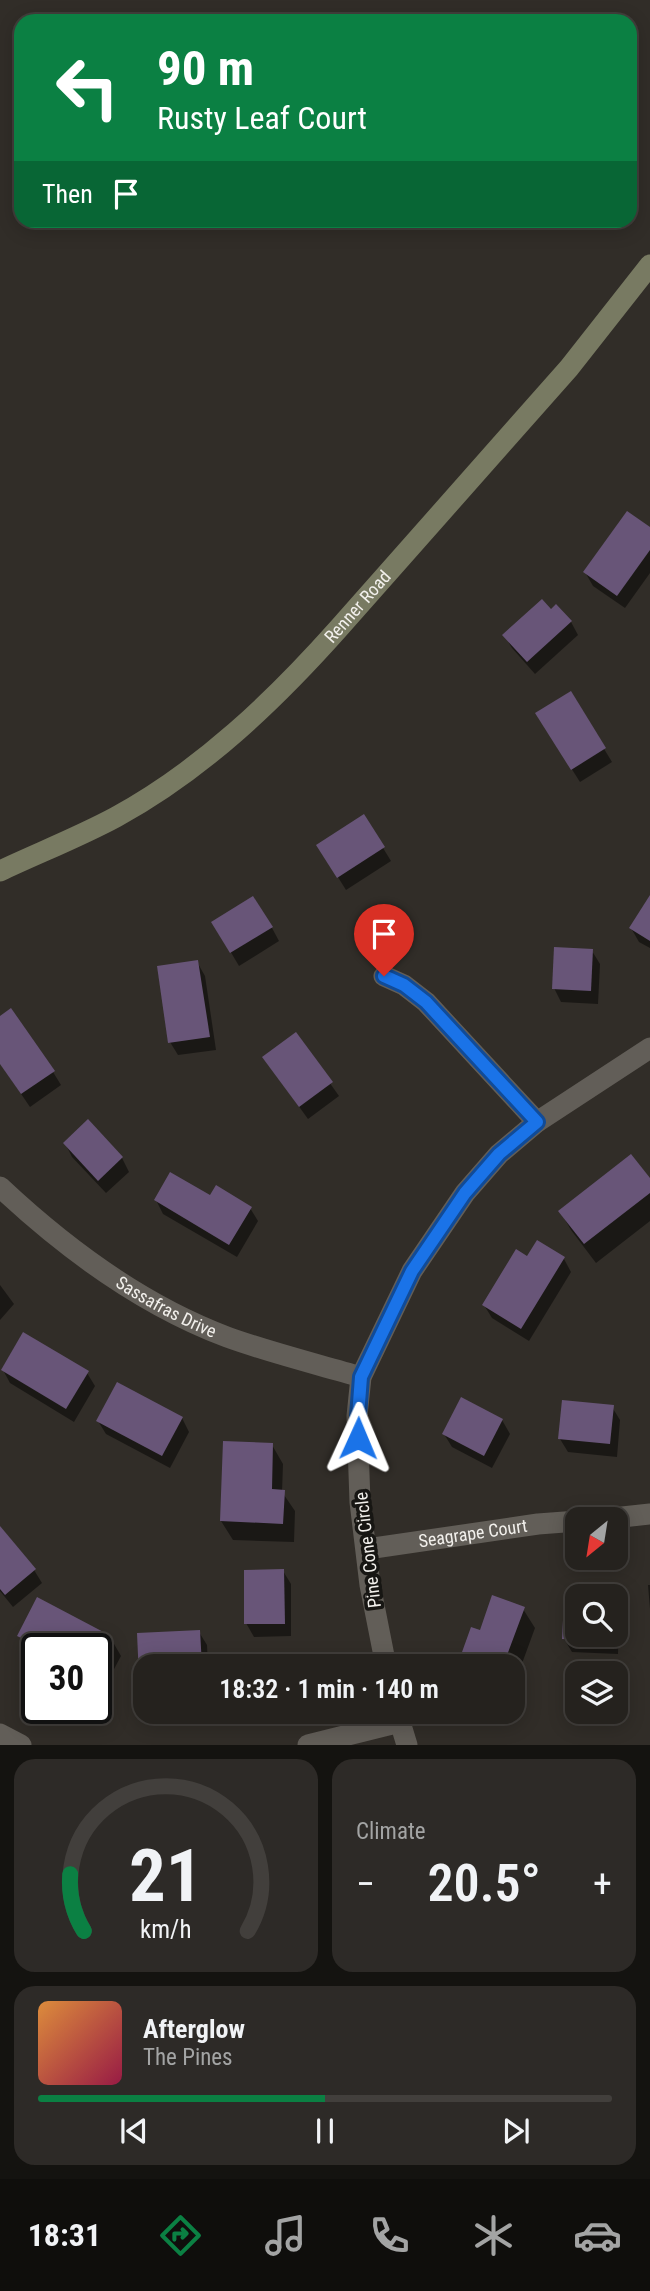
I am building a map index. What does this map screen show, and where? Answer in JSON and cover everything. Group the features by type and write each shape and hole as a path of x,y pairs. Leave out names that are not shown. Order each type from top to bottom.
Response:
{"street":[{"name":"Renner Road","path":"0,871 116,817 165,786 236,732 302,670 332,637 569,368 650,265"},
{"path":"384,976 404,985 426,1002 537,1122"},
{"name":"Pine Cone Circle","path":"384,1654 370,1585 360,1502 358,1416 361,1377 412,1271 444,1222 499,1154 537,1122 650,1048"},
{"name":"Sassafras Drive","path":"0,1187 88,1261 155,1303 226,1336 361,1377"},
{"path":"628,1516 650,1514"},
{"name":"Seagrape Court","path":"367,1549 565,1522"},
{"path":"308,1745 376,1724"},
{"path":"401,1724 407,1745"},
{"path":"0,1734 21,1745"}],"building":[{"path":"627,511 650,527 650,550 617,596 583,572"},
{"path":"542,599 551,609 556,604 572,621 527,662 502,635"},
{"path":"571,691 606,748 571,770 535,713"},
{"path":"364,814 385,847 337,878 316,845"},
{"path":"650,895 650,941 629,928"},
{"path":"253,896 273,927 230,953 211,922"},
{"path":"554,947 593,949 591,991 552,989"},
{"path":"198,960 210,1037 168,1043 157,966"},
{"path":"11,1008 55,1071 21,1094 0,1064 0,1016"},
{"path":"296,1032 333,1082 299,1107 262,1057"},
{"path":"88,1119 123,1157 98,1181 63,1143"},
{"path":"631,1154 650,1178 650,1193 584,1244 558,1211"},
{"path":"170,1172 210,1195 216,1185 252,1207 229,1245 154,1200"},
{"path":"537,1240 565,1257 521,1329 482,1305 516,1249 527,1256"},
{"path":"23,1332 89,1371 66,1409 1,1370"},
{"path":"117,1382 183,1417 162,1456 96,1421"},
{"path":"461,1397 503,1419 484,1456 442,1434"},
{"path":"562,1400 614,1405 610,1444 558,1439"},
{"path":"223,1441 273,1443 272,1489 285,1490 283,1524 220,1521"},
{"path":"0,1526 36,1569 5,1595 0,1589"},
{"path":"284,1569 285,1624 244,1624 244,1570"},
{"path":"492,1595 525,1607 507,1654 461,1654 471,1627 480,1630"},
{"path":"37,1597 105,1633 21,1633 21,1638 17,1636"},
{"path":"564,1601 565,1639 562,1639"},
{"path":"200,1630 201,1654 138,1654 137,1633"}],"route":[{"path":"358,1438 361,1377 412,1271 465,1193 499,1154 537,1122 426,1002 404,985 384,976"}]}
